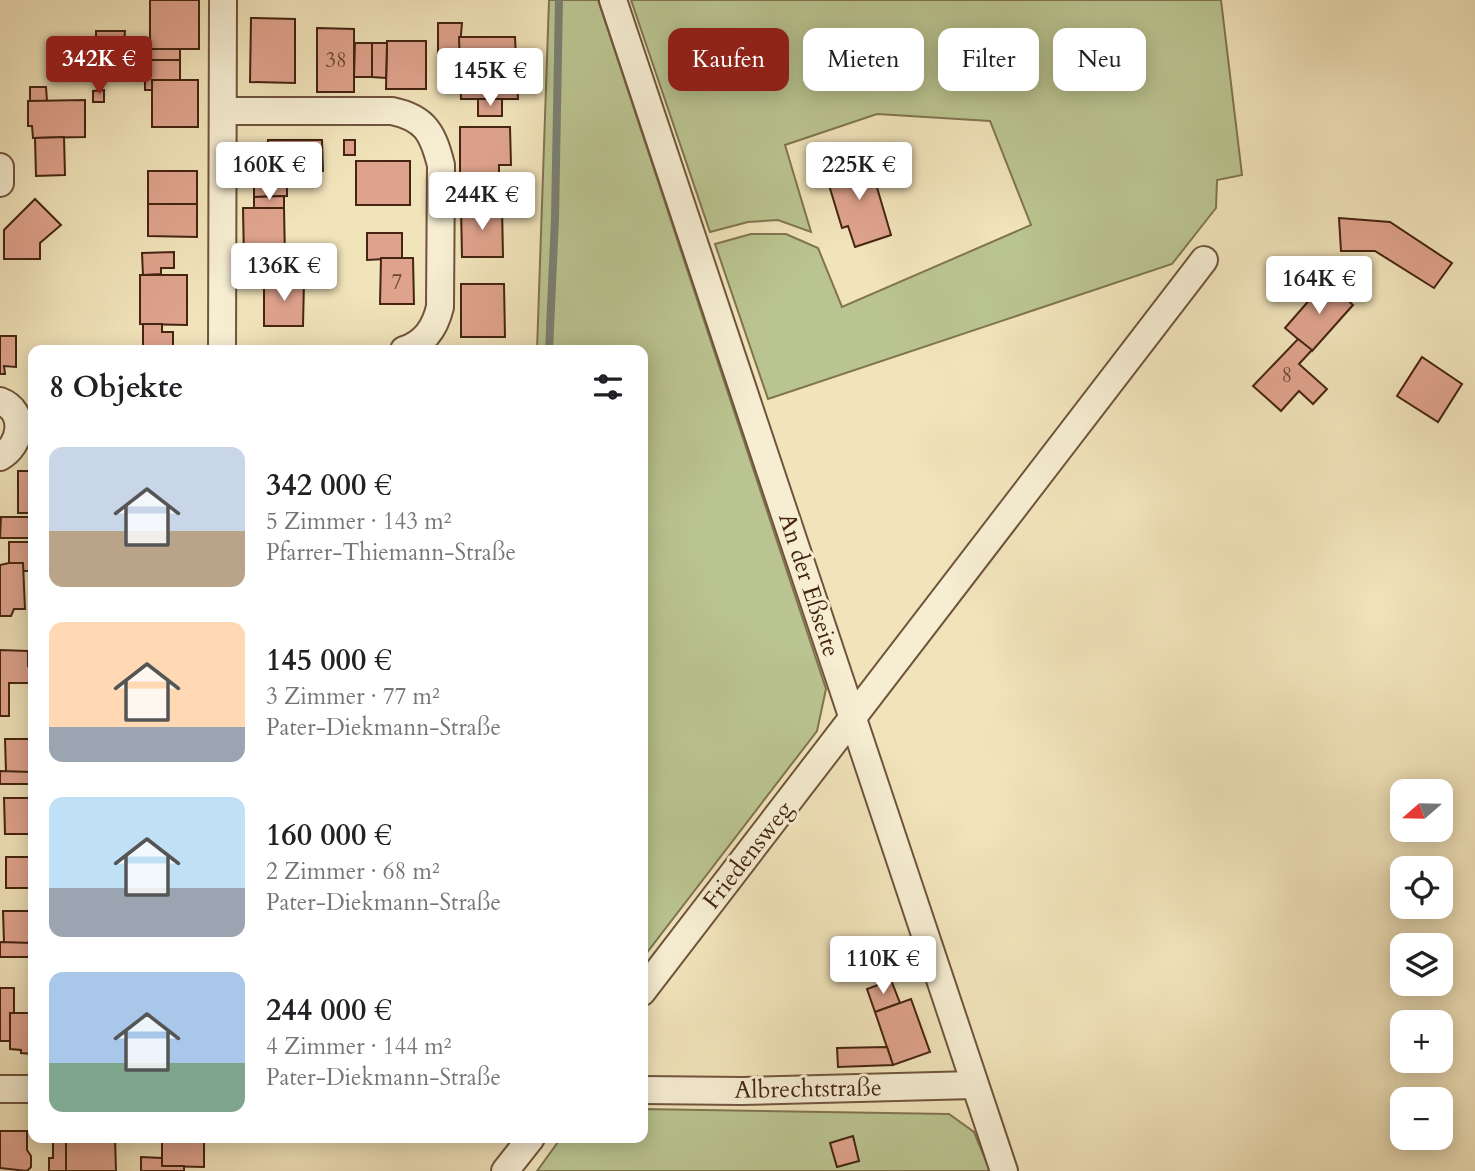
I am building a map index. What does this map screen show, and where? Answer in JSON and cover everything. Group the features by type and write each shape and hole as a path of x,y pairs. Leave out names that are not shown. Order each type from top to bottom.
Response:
{"street":[{"path":"222,345 223,0"},
{"name":"An der Eßseite","path":"613,0 1004,1171"},
{"path":"223,111 392,111 410,115 425,127 435,143 441,166 440,307 437,321 428,336 415,345"},
{"path":"0,167 0,183"},
{"name":"Friedensweg","path":"648,984 1204,260"},
{"path":"0,401 7,404 18,419 19,438 9,452 0,457"},
{"name":"Albrechtstraße","path":"648,1090 742,1091 974,1085"},
{"path":"0,1089 28,1089"},
{"path":"505,1171 527,1143"}],"green space":[{"path":"549,0 598,0 826,689 817,731 648,951 648,345 537,345"},
{"path":"631,0 1221,0 1242,175 1217,180 1216,208 1172,264 768,399 715,244 751,234 786,234 818,248 842,307 1031,225 990,121 877,114 785,145 811,232 778,220 748,222 710,232"},
{"path":"648,1109 949,1114 974,1132 990,1171 537,1171 557,1143 648,1143"}],"building":[{"path":"150,0 199,0 199,49 150,49"},
{"path":"251,18 295,19 295,83 250,82"},
{"path":"438,23 462,23 459,57 438,57"},
{"path":"317,28 354,29 354,92 317,92"},
{"path":"96,31 125,31 124,43 96,43"},
{"path":"459,37 515,37 518,99 461,99"},
{"path":"387,41 426,41 426,89 386,89"},
{"path":"355,43 372,43 372,77 354,77"},
{"path":"372,43 387,43 386,78 372,77"},
{"path":"145,44 150,44 150,49 180,49 180,60 145,60"},
{"path":"145,60 180,60 180,80 152,80 152,90 145,90"},
{"path":"152,80 198,80 198,127 152,127"},
{"path":"30,87 46,87 47,101 30,101"},
{"path":"104,90 104,102 93,102 93,91"},
{"path":"478,99 502,99 502,116 478,116"},
{"path":"85,100 85,137 33,138 32,126 28,126 28,101"},
{"path":"460,127 510,127 511,165 499,165 499,182 460,183"},
{"path":"64,137 65,175 36,176 35,138"},
{"path":"268,140 322,140 323,171 267,172"},
{"path":"344,140 355,140 355,155 344,155"},
{"path":"868,157 891,235 855,247 848,226 842,228 825,172"},
{"path":"356,161 410,161 410,205 356,205"},
{"path":"254,170 283,172 283,180 287,179 287,196 254,197"},
{"path":"148,171 197,171 197,204 148,204"},
{"path":"515,180 514,193 497,193 496,182"},
{"path":"497,193 512,193 512,203 497,203"},
{"path":"284,196 284,208 254,208 254,197"},
{"path":"35,199 61,225 40,243 40,259 4,259 4,230"},
{"path":"148,204 197,204 197,237 148,236"},
{"path":"502,206 503,257 462,257 461,207"},
{"path":"243,208 284,208 285,260 244,260"},
{"path":"1339,218 1390,222 1452,263 1434,288 1375,251 1341,251"},
{"path":"367,233 402,233 402,258 367,260"},
{"path":"174,252 174,268 161,268 161,274 143,275 142,253"},
{"path":"381,258 413,258 414,304 380,304"},
{"path":"254,269 289,269 288,281 264,281 264,285 254,285"},
{"path":"140,275 187,275 187,325 140,324"},
{"path":"264,281 304,281 303,326 264,326"},
{"path":"1326,281 1353,305 1312,351 1285,328"},
{"path":"461,284 504,284 505,337 461,337"},
{"path":"143,324 162,324 162,332 173,332 173,345 143,345"},
{"path":"0,336 16,336 16,367 4,366 5,374 0,374"},
{"path":"1298,339 1312,350 1299,364 1327,389 1313,404 1299,391 1281,411 1253,386"},
{"path":"1422,357 1462,384 1438,422 1397,396"},
{"path":"18,471 28,471 28,513 18,513"},
{"path":"1,517 28,517 28,538 0,538"},
{"path":"9,542 28,542 28,571 23,571 23,563 9,563"},
{"path":"23,563 25,609 14,609 11,616 0,616 0,565"},
{"path":"0,650 28,651 28,683 9,683 9,716 0,716"},
{"path":"5,739 28,739 28,772 6,772"},
{"path":"0,771 28,772 28,784 0,784"},
{"path":"4,798 28,798 28,834 5,834"},
{"path":"6,857 28,857 28,888 6,888"},
{"path":"3,911 28,911 28,943 4,943"},
{"path":"0,942 28,943 28,957 0,957"},
{"path":"891,980 900,1003 875,1012 867,989"},
{"path":"0,988 14,988 14,1013 10,1013 10,1041 0,1041"},
{"path":"911,999 930,1052 893,1065 875,1012"},
{"path":"10,1013 28,1013 28,1054 10,1049"},
{"path":"887,1047 893,1065 838,1067 837,1048"},
{"path":"0,1131 27,1131 31,1167 27,1171 0,1168"},
{"path":"853,1136 859,1161 837,1167 830,1143"},
{"path":"53,1143 66,1143 66,1171 49,1171 49,1158 53,1158"},
{"path":"66,1143 115,1143 116,1171 66,1171"},
{"path":"162,1143 204,1143 204,1167 162,1166"},
{"path":"141,1157 162,1158 162,1166 184,1166 184,1171 141,1171"}],"waterway":[{"path":"549,345 555,219 559,0"}]}
